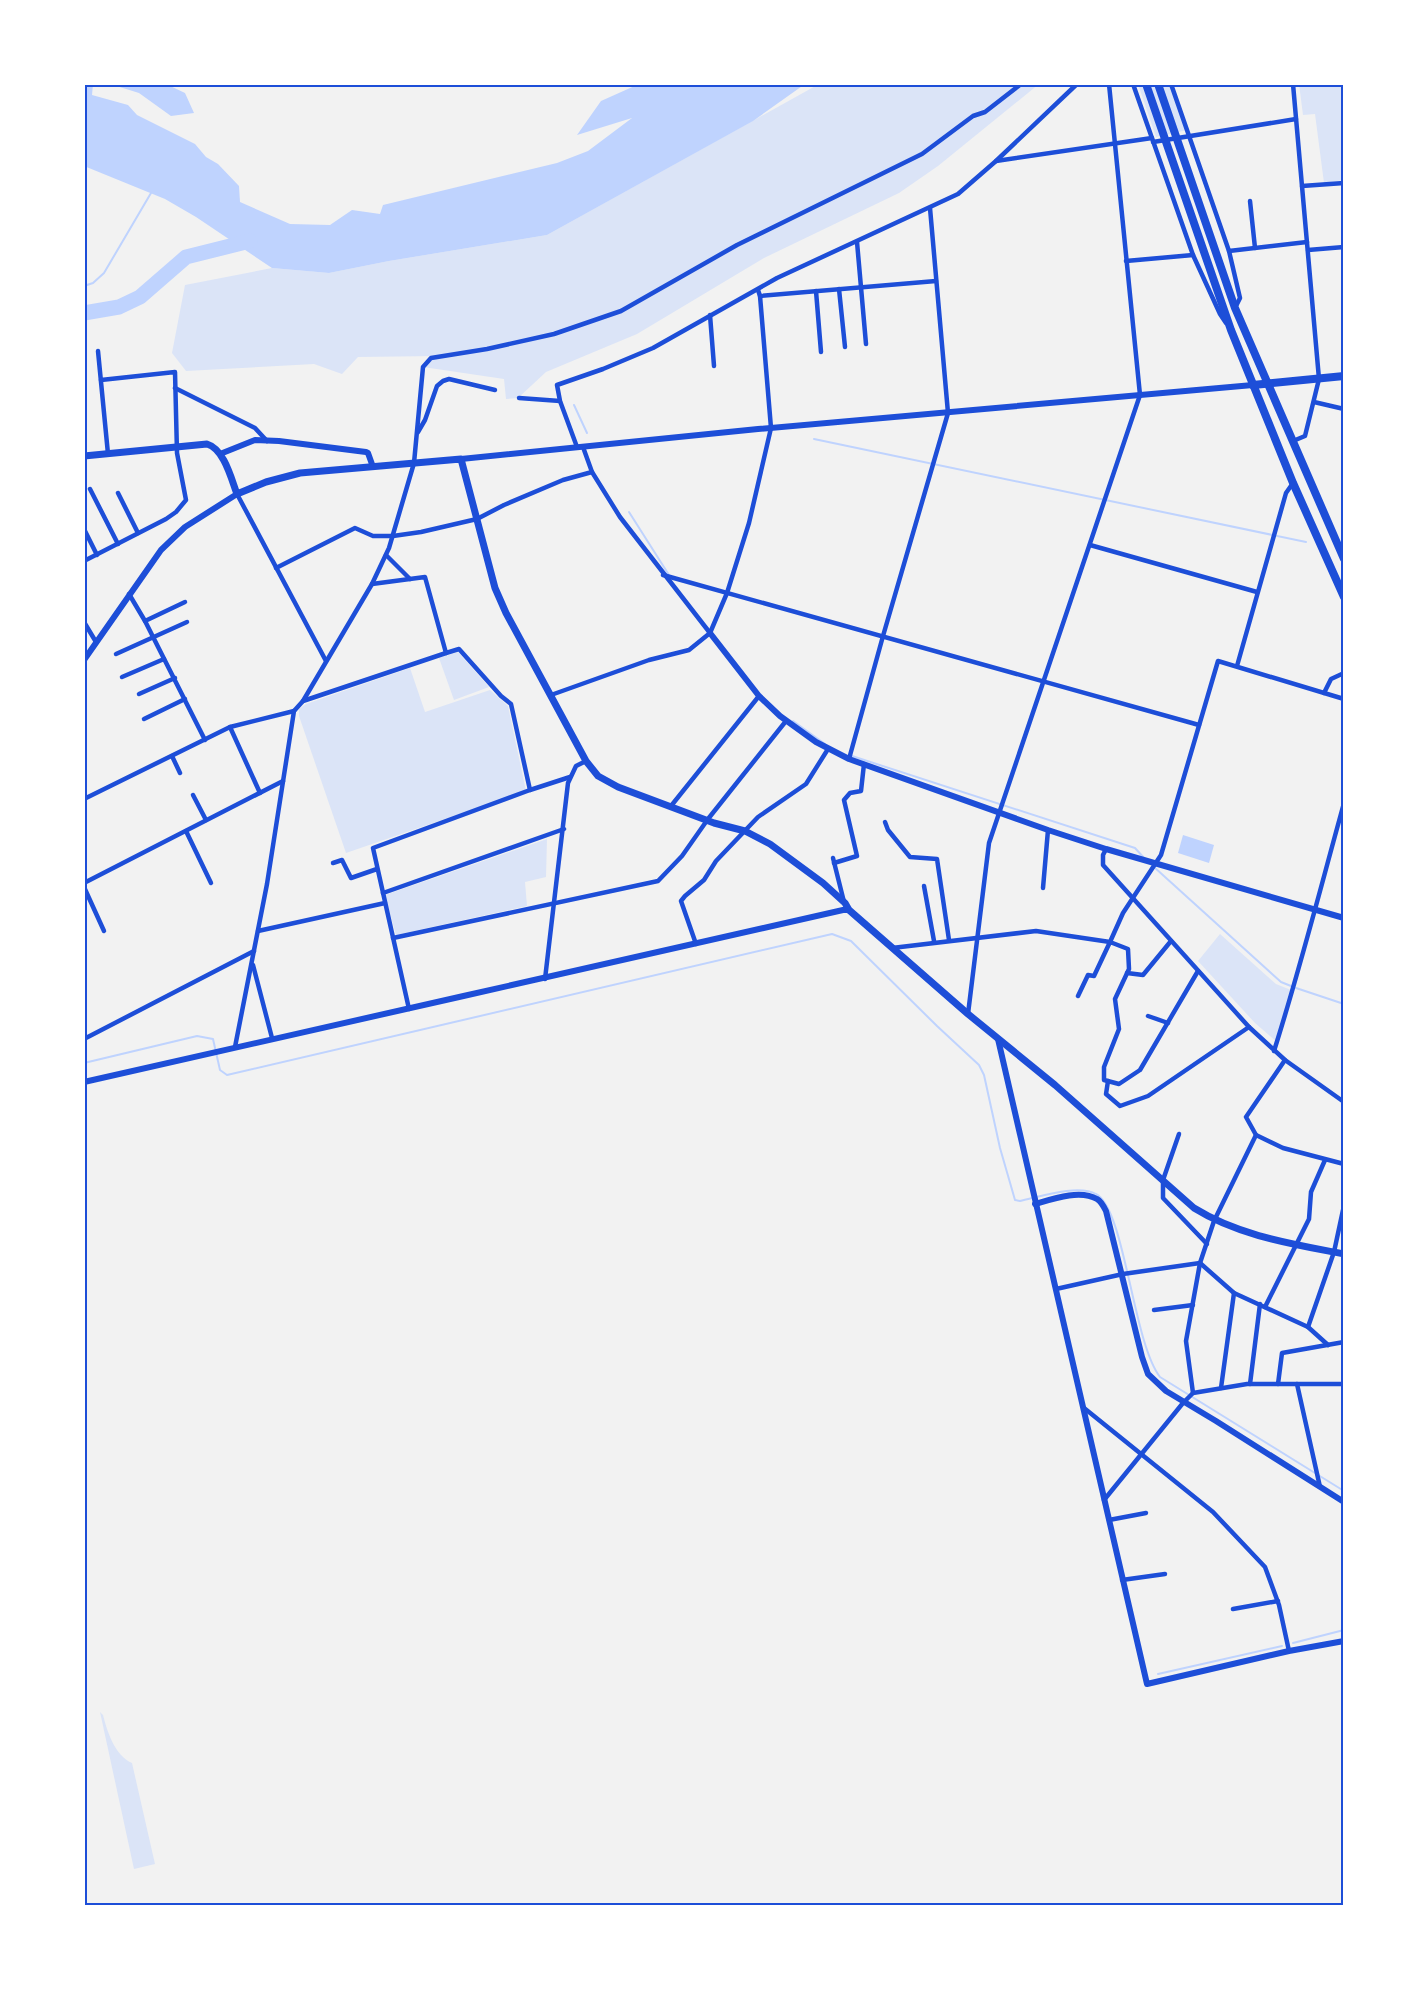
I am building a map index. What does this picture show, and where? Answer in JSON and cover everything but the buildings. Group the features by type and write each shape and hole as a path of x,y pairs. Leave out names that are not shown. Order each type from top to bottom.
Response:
{"main road":[{"path":"1146,84 1231,330 1293,483 1344,597"},
{"path":"1158,84 1235,308 1343,555"},
{"path":"1253,385 1344,376"},
{"path":"84,456 207,444 215,447 220,454 237,494 266,482 300,473 461,459 495,588 506,613 586,761 598,776 618,788 714,823 745,831 770,844 844,902 849,910 892,948 1062,1091 1194,1208 1215,1221 1268,1239 1344,1254"}],"street":[{"path":"235,1047 258,931 294,711 303,701 372,584 386,555 414,464 423,367 431,357 487,350 554,334 621,311 737,245 922,154 974,116 985,112 1021,84"},
{"path":"1077,84 996,162 958,194 777,278 653,348 557,385 560,400 592,472 620,517 663,575 759,696 786,721 828,749 864,765 1106,849 1344,918"},
{"path":"968,1014 989,843 1140,395 1109,84"},
{"path":"1133,84 1193,255 1220,315 1231,330"},
{"path":"1171,84 1229,251 1240,297 1235,308"},
{"path":"1293,84 1319,379 1305,436 1293,441"},
{"path":"996,162 1296,119"},
{"path":"1302,186 1344,183"},
{"path":"1250,201 1255,248"},
{"path":"849,759 948,413 930,208"},
{"path":"857,242 866,344"},
{"path":"1229,251 1307,242"},
{"path":"1308,250 1344,247"},
{"path":"1126,261 1193,255"},
{"path":"760,296 936,281"},
{"path":"839,289 846,347"},
{"path":"551,695 649,660 689,650 710,633 727,593 749,523 771,428 758,290"},
{"path":"816,291 821,352"},
{"path":"710,315 714,366"},
{"path":"98,351 108,454"},
{"path":"84,561 176,512 186,500 177,453 175,372 101,380"},
{"path":"416,434 425,420 437,386 443,381 449,379 495,390"},
{"path":"461,459 771,428 1253,385"},
{"path":"175,388 255,428 267,441"},
{"path":"519,398 560,400"},
{"path":"1314,402 1344,409"},
{"path":"220,454 255,440 267,441 366,452 373,467"},
{"path":"276,568 356,528 373,536 393,536 422,532 477,519 563,480 592,472"},
{"path":"1237,666 1286,493 1293,483"},
{"path":"90,489 118,544"},
{"path":"118,493 138,533"},
{"path":"84,660 161,550 179,532 237,494 326,661"},
{"path":"84,528 96,555"},
{"path":"1090,545 1257,592"},
{"path":"386,555 410,579"},
{"path":"663,575 1199,725"},
{"path":"372,584 425,577 446,653"},
{"path":"129,594 146,621 205,740"},
{"path":"146,621 185,602"},
{"path":"84,622 96,642"},
{"path":"117,654 187,622"},
{"path":"303,701 459,650 511,704 530,790"},
{"path":"122,676 164,659"},
{"path":"1078,996 1088,975 1094,976 1123,913 1156,864 1171,822 1218,661 1344,699"},
{"path":"1324,693 1331,679 1344,673"},
{"path":"139,694 174,678"},
{"path":"671,806 759,696"},
{"path":"144,718 185,699"},
{"path":"84,799 230,727 294,711"},
{"path":"393,938 658,881 682,856 708,819 786,721"},
{"path":"230,727 260,793"},
{"path":"696,944 681,901 704,880 716,861 758,817 806,784 828,749"},
{"path":"172,756 180,773"},
{"path":"545,978 570,777 576,766 586,761"},
{"path":"844,902 833,860 857,856 844,800 850,793 861,790 864,765"},
{"path":"409,1009 373,848 570,777"},
{"path":"104,931 84,885 283,781"},
{"path":"193,795 206,820"},
{"path":"1274,1051 1297,977 1344,803"},
{"path":"885,822 888,830 910,857 937,859 949,940"},
{"path":"383,893 564,829"},
{"path":"1043,888 1048,830"},
{"path":"186,831 211,883"},
{"path":"1106,849 1102,866 1249,1027 1285,1060 1344,1102"},
{"path":"333,863 342,860 351,878 377,869"},
{"path":"924,886 933,941"},
{"path":"258,931 385,903"},
{"path":"84,1082 849,910"},
{"path":"892,948 933,941 979,938 1036,930 1110,942 1128,950 1130,969 1115,999 1119,1029 1104,1067 1104,1080 1119,1084 1140,1070 1198,971"},
{"path":"1127,972 1143,975 1171,941"},
{"path":"84,1039 254,951"},
{"path":"252,962 272,1038"},
{"path":"1148,1016 1168,1023"},
{"path":"1108,1081 1106,1094 1120,1106 1148,1096 1249,1027"},
{"path":"998,1039 1147,1683 1344,1641"},
{"path":"1285,1060 1246,1117 1256,1135 1283,1148 1344,1164"},
{"path":"1179,1134 1163,1180 1163,1198 1207,1244"},
{"path":"1193,1393 1186,1341 1200,1263 1215,1221 1256,1135"},
{"path":"1250,1384 1263,1306 1309,1220 1311,1192 1325,1160"},
{"path":"1035,1204 1060,1197 1084,1195 1098,1199 1106,1210 1148,1374 1166,1392 1344,1502"},
{"path":"1308,1327 1334,1252 1343,1210"},
{"path":"1056,1289 1123,1274 1200,1263 1234,1293 1308,1327 1328,1345"},
{"path":"1221,1389 1234,1293"},
{"path":"1154,1310 1193,1305"},
{"path":"1278,1384 1282,1353 1344,1342"},
{"path":"1104,1500 1193,1393 1250,1384 1344,1384"},
{"path":"1297,1384 1320,1487"},
{"path":"1084,1408 1213,1512 1265,1567 1278,1601 1289,1651"},
{"path":"1108,1520 1146,1513"},
{"path":"1122,1580 1165,1574"},
{"path":"1233,1609 1278,1601"}],"shaded area":[{"path":"819,84 1039,84 938,166 899,193 764,258 637,334 546,372 518,398 506,399 504,379 423,367 437,356 358,357 342,374 314,364 186,371 172,353 185,285 272,268 329,273 547,235"},
{"path":"1138,84 1171,84 1187,130 1156,137"},
{"path":"1299,84 1344,84 1344,180 1324,183 1315,114 1303,115"},
{"path":"458,652 489,687 454,700 439,658"},
{"path":"410,668 425,712 490,690 508,706 526,791 346,853 299,716 299,709 306,704"},
{"path":"547,839 546,877 525,882 527,906 396,935 385,895"},
{"path":"1220,934 1276,984 1291,990 1277,1042 1255,1023 1198,961"},
{"path":"100,1712 116,1749 132,1763 155,1864 134,1869"}],"water":[{"path":"84,84 93,84 92,95 128,105 137,115 195,144 206,157 218,164 239,186 240,202 290,224 330,225 352,210 380,214 383,205 557,163 588,151 632,118 577,135 601,101 639,84 805,84 753,121 547,235 329,273 272,268 165,199 84,166"},
{"path":"110,84 166,84 185,93 194,113 171,116 139,93"},
{"path":"1183,835 1214,845 1209,863 1178,853"}],"waterway":[{"path":"84,286 93,283 104,273 151,193"},
{"path":"84,313 119,307 140,297 186,257 250,241"},
{"path":"574,405 587,433"},
{"path":"814,439 1306,542"},
{"path":"629,512 669,575"},
{"path":"793,721 825,744"},
{"path":"852,756 1135,848 1145,859"},
{"path":"1154,867 1281,982 1291,986"},
{"path":"84,1063 197,1036 213,1039 220,1070 227,1075 832,934 851,941 979,1065 984,1075 1000,1148 1015,1200 1079,1190 1096,1194 1106,1205 1122,1250 1143,1336 1151,1360 1160,1377 1344,1491"},
{"path":"1296,988 1344,1004"},
{"path":"1293,1643 1344,1630"},
{"path":"1158,1674 1282,1646"}]}
